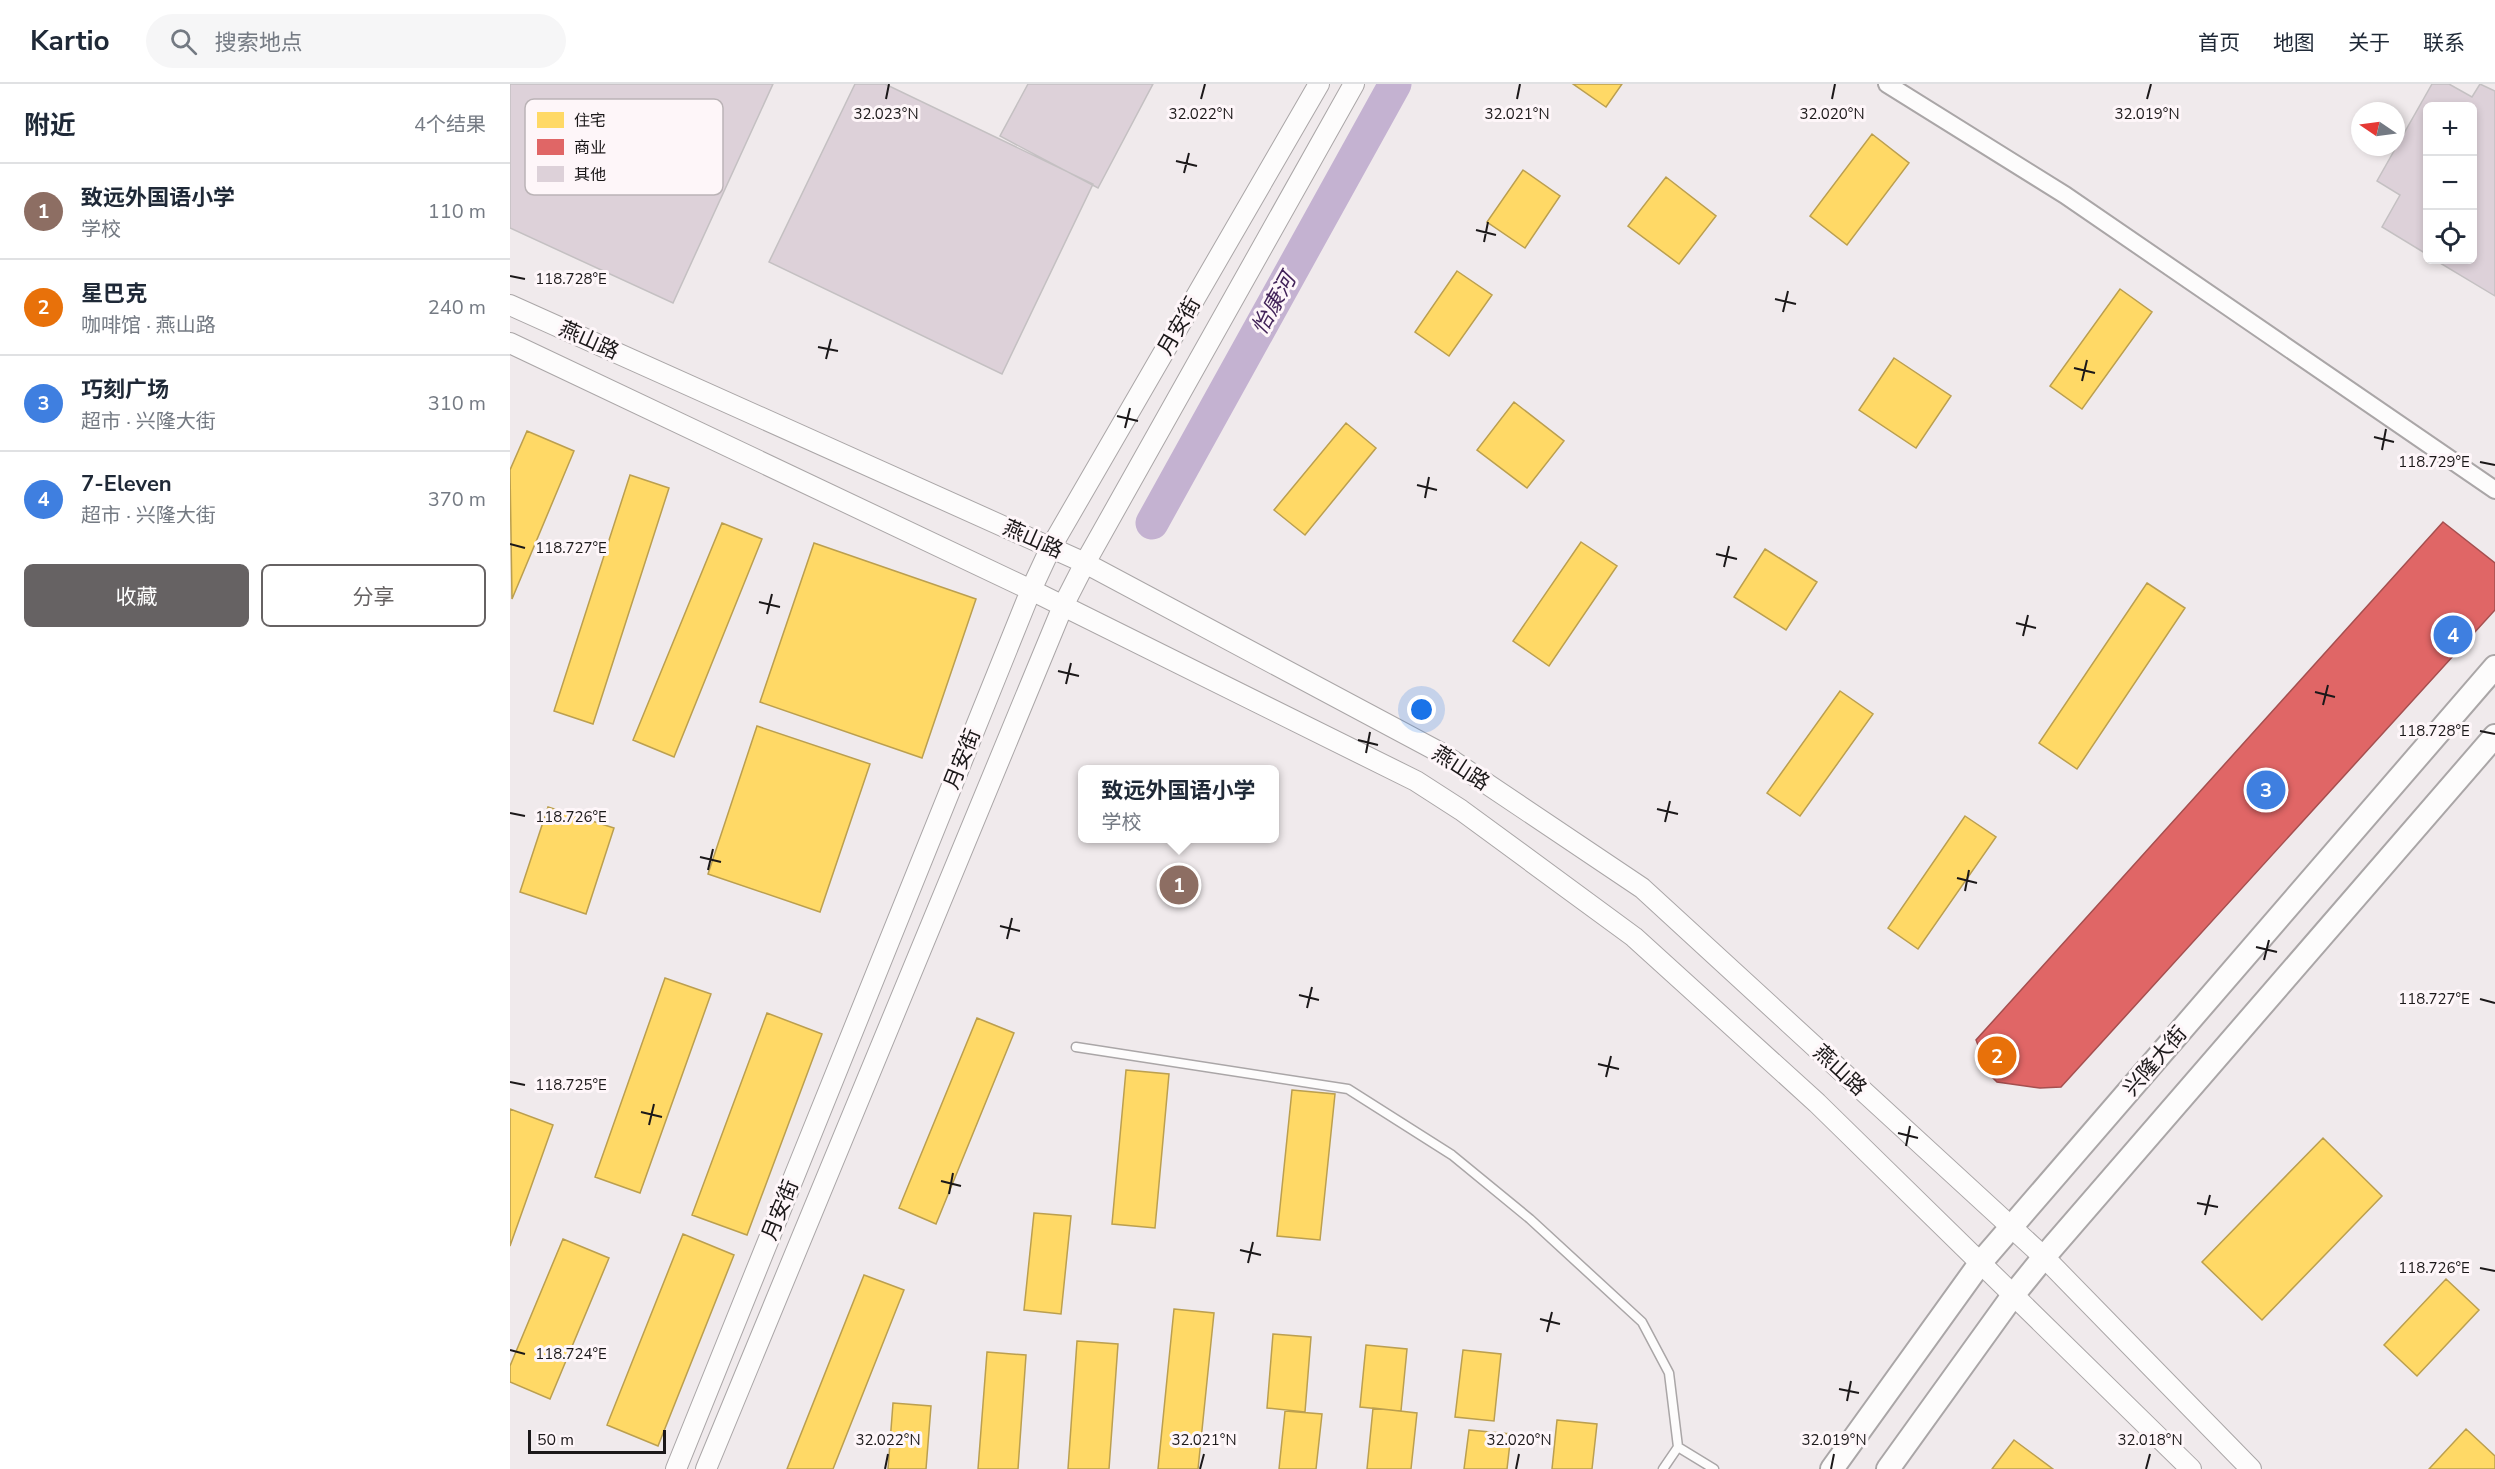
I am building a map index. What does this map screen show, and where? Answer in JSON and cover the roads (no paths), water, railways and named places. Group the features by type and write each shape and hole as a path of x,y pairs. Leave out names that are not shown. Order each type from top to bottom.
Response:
{"main road":[{"name":"兴隆大街","path":"1832,1469 1982,1262 2495,667"},
{"path":"1888,1469 2014,1294 2044,1257 2495,736"}],"street":[{"name":"月安街","path":"676,1469 1030,590 1051,547 1319,84"},
{"path":"706,1469 1063,606 1353,84"},
{"path":"1887,84 2065,195 2495,490"},
{"name":"燕山路","path":"510,305 1085,563 1441,753 1642,888 2044,1257 2251,1469"},
{"name":"燕山路","path":"510,343 1063,606 1416,781 1461,810 1634,937 1816,1103 1982,1262 2191,1469"}],"lane":[{"path":"1076,1047 1348,1089 1452,1155 1530,1219 1642,1322 1670,1373 1678,1447 1663,1469"},
{"path":"1678,1447 1714,1469"}],"waterway":[{"name":"怡康河","path":"1152,523 1395,84"}],"place":[{"name":"7-Eleven","path":"2453,635"},
{"name":"巧刻广场","path":"2266,790"},
{"name":"致远外国语小学","path":"1179,885"},
{"name":"星巴克","path":"1997,1056"}]}
